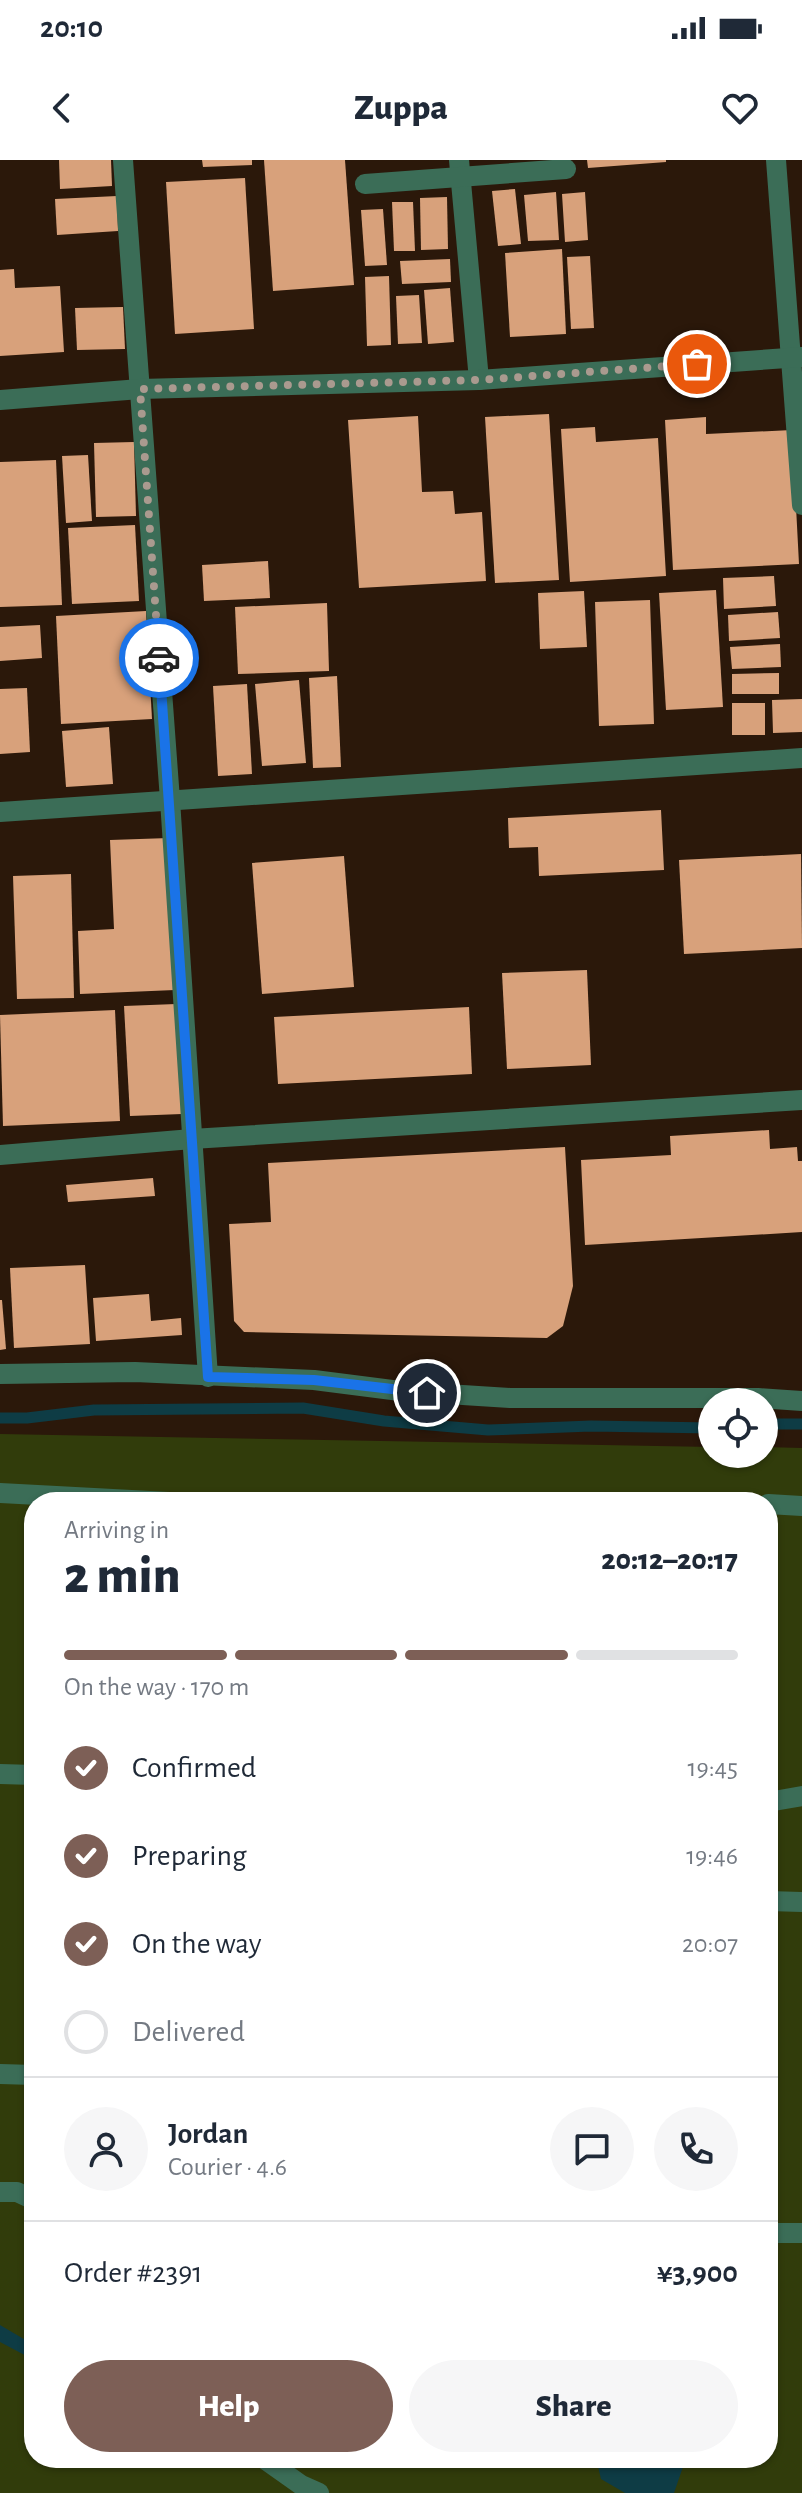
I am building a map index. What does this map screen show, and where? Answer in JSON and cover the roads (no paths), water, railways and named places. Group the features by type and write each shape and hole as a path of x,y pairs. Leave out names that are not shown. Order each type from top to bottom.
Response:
{"street":[{"path":"123,160 208,1377"},
{"path":"776,160 796,357 802,505"},
{"path":"460,169 479,380"},
{"path":"365,184 460,169 566,169"},
{"path":"0,400 140,389 479,380 796,357"},
{"path":"0,812 802,758"},
{"path":"0,1155 192,1139 802,1100"},
{"path":"0,1374 135,1372 314,1380 400,1391 510,1398 758,1398 802,1401"},
{"path":"0,1493 24,1494"},
{"path":"778,1505 802,1506"},
{"path":"0,1774 24,1775"},
{"path":"778,1800 802,1796"},
{"path":"778,1901 802,1902"},
{"path":"0,2074 24,2075"},
{"path":"0,2192 24,2195"},
{"path":"778,2233 802,2233"},
{"path":"277,2468 319,2493"}],"water":[{"path":"0,2325 24,2339 24,2355 0,2342"},
{"path":"598,2468 683,2468 674,2493 625,2493 601,2479"}],"waterway":[{"path":"0,1418 94,1410 303,1408 384,1421 488,1430 591,1426 698,1428"},
{"path":"778,1424 802,1424"}]}
